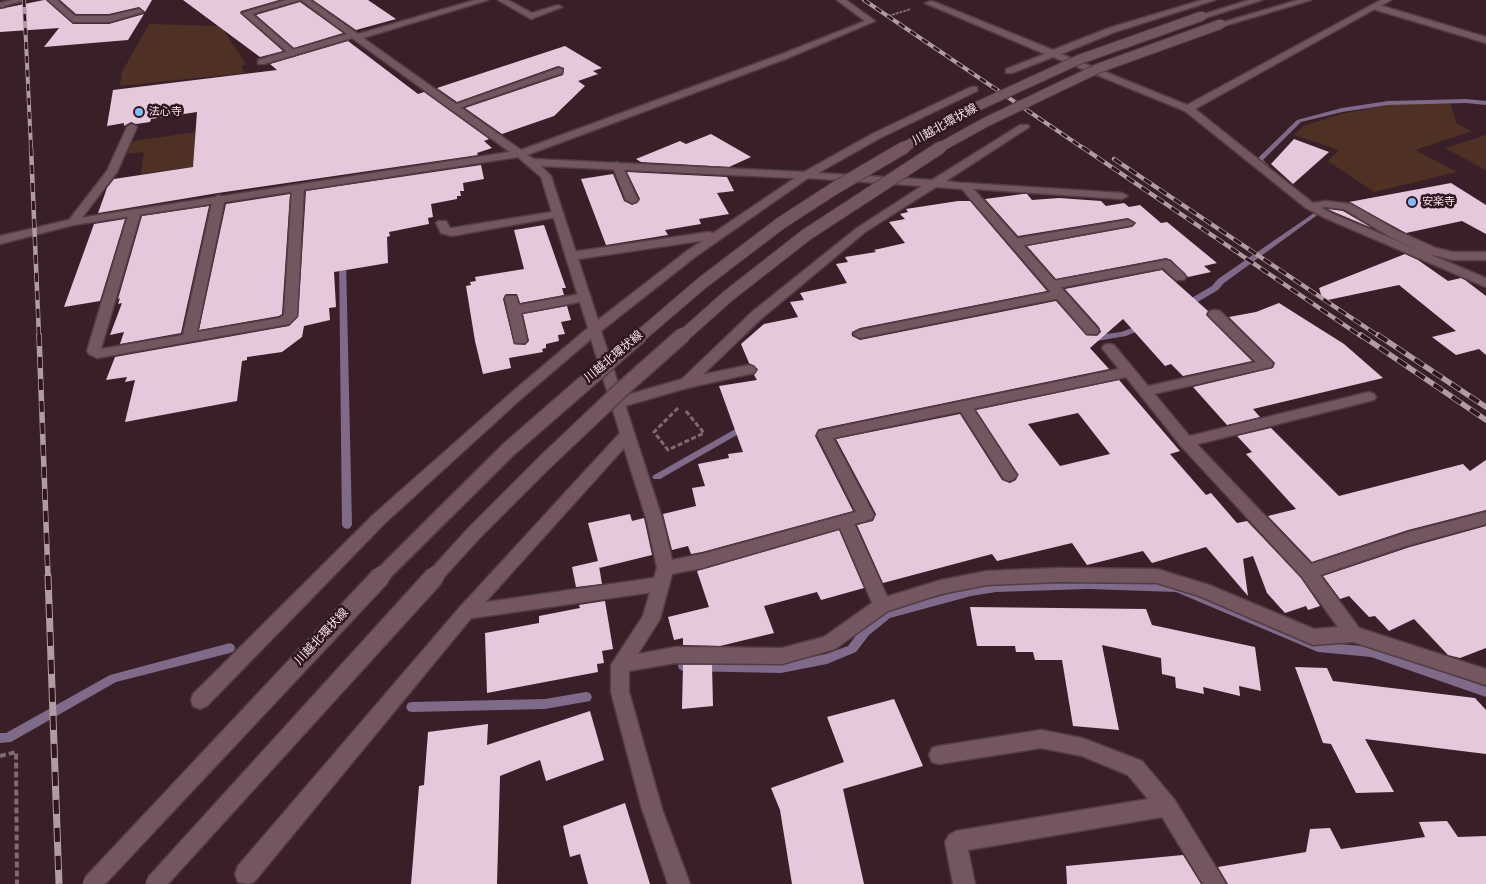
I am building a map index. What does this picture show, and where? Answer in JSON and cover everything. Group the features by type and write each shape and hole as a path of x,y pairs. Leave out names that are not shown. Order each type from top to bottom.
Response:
{"street":[{"path":"1,5 22,0"},
{"path":"52,0 73,19 109,19 139,12"},
{"path":"292,53 246,13 296,0"},
{"path":"305,0 525,158 546,176 655,520 663,576 650,619 620,665 620,692 652,809 679,884"},
{"path":"261,62 484,0"},
{"path":"502,0 530,16 558,7"},
{"path":"841,0 871,21"},
{"path":"1009,71 1112,30 1211,0"},
{"name":"川越北環状線","path":"92,884 346,611 440,516 510,449 586,381 702,284 781,223 844,183 966,112 1078,60 1202,16 1258,0"},
{"name":"川越北環状線","path":"155,884 474,533 544,463 621,390 728,296 806,235 956,138 1099,68 1144,50 1221,24 1307,0"},
{"path":"1188,109 1387,0"},
{"path":"929,3 1188,109 1310,206 1329,216 1486,282"},
{"path":"1376,7 1486,40"},
{"path":"525,158 871,21"},
{"path":"453,107 559,71"},
{"path":"200,700 379,519 517,395 595,329 691,254 806,175 876,136 974,89"},
{"path":"73,222 112,172 132,127"},
{"path":"686,383 757,315 861,230 1024,127"},
{"path":"0,240 73,222 219,198 525,158 1122,196"},
{"path":"617,165 632,200"},
{"path":"965,186 1092,331"},
{"path":"135,212 94,351 97,354 284,321 290,316 298,188"},
{"path":"189,337 219,198"},
{"path":"1310,206 1326,204 1347,206 1394,234 1432,251 1453,256 1486,256"},
{"path":"442,222 445,231 452,232 558,214"},
{"path":"1014,243 1128,223"},
{"path":"572,256 709,236"},
{"path":"860,334 1166,264 1180,277"},
{"path":"520,340 513,304 585,297"},
{"path":"1145,391 1266,364 1215,314"},
{"path":"1110,348 1165,419 1308,572 1353,634"},
{"path":"618,403 686,383 749,370"},
{"path":"466,612 663,576 702,561 866,515 824,435 1129,372"},
{"path":"1186,442 1369,397"},
{"path":"964,406 1009,474"},
{"path":"246,874 466,612 627,436"},
{"path":"1308,572 1409,539 1486,518"},
{"path":"846,521 882,604"},
{"path":"620,665 676,655 782,656 829,643 882,604 941,587 987,578 1059,575 1157,576 1202,590 1313,637 1353,634 1486,677"},
{"path":"939,755 1042,740 1082,747 1135,768 1167,806 1215,884"},
{"path":"964,884 956,842 1167,806"}],"path":[{"path":"871,21 929,3"},
{"path":"680,407 654,432 668,450 704,433 685,410"},
{"path":"0,756 16,752 17,884"}],"shaded area":[{"path":"149,24 221,26 246,64 241,66 245,73 120,86 122,72"},
{"path":"1450,103 1457,124 1472,131 1415,150 1457,172 1374,192 1328,161 1339,150 1294,135 1303,126 1341,114 1387,105"},
{"path":"261,123 257,158 141,174 144,152 127,154 133,141"},
{"path":"1486,135 1486,170 1445,148"}],"building":[{"path":"44,0 73,24 109,24 144,14 128,40 44,47 59,28 0,32 0,9"},
{"path":"60,0 152,0 145,12 139,7 109,14 76,14"},
{"path":"183,0 279,0 241,11 240,13 283,51 260,57"},
{"path":"313,0 368,0 396,19 356,30"},
{"path":"300,2 343,33 294,48 256,15"},
{"path":"348,41 418,94 424,92 489,139 484,141 492,148 477,153 478,155 218,193 98,213 107,188 114,179 193,167 197,112 151,119 150,122 136,124 131,122 124,126 124,123 107,126 113,90 277,70 270,64"},
{"path":"565,46 602,68 593,71 598,74 578,81 585,86 554,116 502,134 465,108 563,75 564,68 558,66 457,102 437,88"},
{"path":"711,134 751,157 729,167 641,162 636,159 680,141 686,144"},
{"path":"1294,139 1329,152 1293,184 1271,164"},
{"path":"481,165 484,179 463,183 464,191 460,191 461,196 457,196 457,199 431,204 433,217 428,218 429,224 389,232 390,236 387,237 388,263 334,272 336,307 329,308 330,320 304,326 302,337 282,352 247,357 247,360 242,361 237,401 125,422 135,380 125,382 127,377 106,380 115,357 289,326 298,317 306,191"},
{"path":"627,172 727,177 734,191 717,193 729,214 699,219 701,224 665,230 668,235 606,245 581,179 613,174 624,201 632,205 640,199"},
{"path":"1451,183 1486,205 1486,234 1462,221 1406,233 1349,202"},
{"path":"290,194 282,314 199,330 226,204"},
{"path":"1027,194 1032,200 1059,198 1101,201 1106,206 1124,203 1129,207 1140,205 1161,223 1167,222 1217,263 1204,266 1211,272 1188,277 1171,260 1166,258 1056,279 1027,246 1132,227 1136,223 1128,218 1018,236 985,199"},
{"path":"970,201 1047,291 860,328 852,332 852,336 860,340 1056,301 1086,335 1097,336 1101,332 1099,327 1065,289 1162,270 1208,311 1206,315 1252,361 1183,376 1171,364 1165,366 1123,319 1090,348 1109,369 819,429 815,436 853,511 702,552 691,554 688,546 672,550 663,514 696,506 692,488 705,486 698,464 729,458 728,454 743,452 719,386 757,380 754,375 758,369 749,363 741,344 764,324 798,317 790,302 804,300 800,293 847,283 836,264 848,262 845,257 876,252 874,250 905,243 889,222 905,219 900,214 908,212 906,209"},
{"path":"209,206 181,333 120,344 124,332 110,335 122,303 118,304 120,298 118,299 142,216"},
{"path":"1328,209 1343,211 1372,228 1334,212"},
{"path":"125,219 100,301 64,307 94,224"},
{"path":"544,225 566,288 562,288 564,295 520,303 517,294 506,294 503,299 514,344 525,345 529,341 523,314 567,306 571,320 561,322 565,334 558,335 559,341 546,344 546,348 542,349 543,352 509,358 511,368 483,374 475,341 466,286 471,285 470,282 476,281 475,277 524,269 514,230"},
{"path":"1405,254 1418,260 1448,281 1461,278 1465,280 1486,296 1486,355 1479,349 1456,355 1432,337 1456,331 1399,285 1323,301 1319,288"},
{"path":"1279,303 1344,344 1383,378 1253,409 1260,417 1227,425 1193,387 1273,368 1275,363 1229,317 1256,312"},
{"path":"1119,380 1180,451 1170,454 1206,495 1211,493 1237,523 1247,521 1301,578 1320,606 1308,610 1306,606 1285,613 1267,593 1253,556 1243,559 1248,596 1206,547 1152,563 1143,551 1087,565 1072,543 997,561 992,554 883,583 857,525 873,521 876,514 836,439 960,414 1002,480 1010,483 1016,480 1018,474 976,410","holes":["1078,413 1110,454 1060,466 1028,424"]},
{"path":"1271,428 1339,496 1463,464 1470,471 1486,460 1486,510 1408,530 1312,562 1268,516 1296,509 1246,454 1252,452 1237,436"},
{"path":"630,514 632,521 644,518 652,555 599,568 602,584 576,587 572,567 598,561 588,523"},
{"path":"1486,526 1486,648 1460,658 1448,655 1414,619 1389,631 1375,616 1369,617 1349,596 1340,599 1323,576 1410,547"},
{"path":"839,530 864,588 821,600 817,592 764,606 774,633 720,646 683,645 683,638 674,640 668,617 709,607 697,571"},
{"path":"605,601 613,649 602,651 604,663 597,664 598,672 487,693 485,633 539,623 539,616 580,608 579,605"},
{"path":"970,607 1146,609 1152,625 1255,647 1261,691 1239,686 1240,696 1203,687 1204,694 1176,688 1175,677 1162,674 1161,658 1102,645 1119,730 1073,726 1062,660 1035,660 1033,652 1016,652 1015,646 977,646"},
{"path":"683,665 712,665 713,706 682,709"},
{"path":"1295,667 1327,668 1333,681 1475,698 1486,710 1486,754 1365,739 1394,792 1356,793 1331,744 1323,743"},
{"path":"894,699 923,766 843,789 864,884 792,884 780,810 771,788 844,762 827,717"},
{"path":"590,711 604,760 546,781 540,760 500,776 497,884 411,884 419,786 424,785 428,732 488,724 487,745"},
{"path":"625,803 650,884 588,884 580,854 570,857 563,826"},
{"path":"1447,821 1458,837 1486,836 1486,884 1228,884 1218,867 1306,852 1310,829 1330,828 1341,849 1425,837 1419,822"},
{"path":"1183,855 1201,884 1067,884 1066,866"}],"waterway":[{"path":"1267,167 1259,160 1299,121 1342,110 1388,103 1466,101 1486,103"},
{"path":"1186,305 1215,288 1221,281 1314,215"},
{"path":"342,260 347,525"},
{"path":"1091,339 1123,334 1143,326"},
{"path":"657,477 746,426"},
{"path":"683,666 781,668 827,659 852,649 865,632 887,614 971,592 996,588 1088,585 1177,588 1318,647 1371,652 1486,692"},
{"path":"0,738 7,738 114,678 230,648"},
{"path":"412,707 545,704 586,697"}],"railway":[{"path":"24,0 31,148"},
{"path":"864,0 1083,148"},
{"path":"31,147 39,337"},
{"path":"1082,147 1362,337"},
{"path":"1114,159 1380,337"},
{"path":"39,335 48,577"},
{"path":"1361,335 1486,420"},
{"path":"1378,335 1486,407"},
{"path":"48,576 59,884"}],"place":[{"name":"法心寺","path":"139,112"},
{"name":"安楽寺","path":"1412,202"}]}
